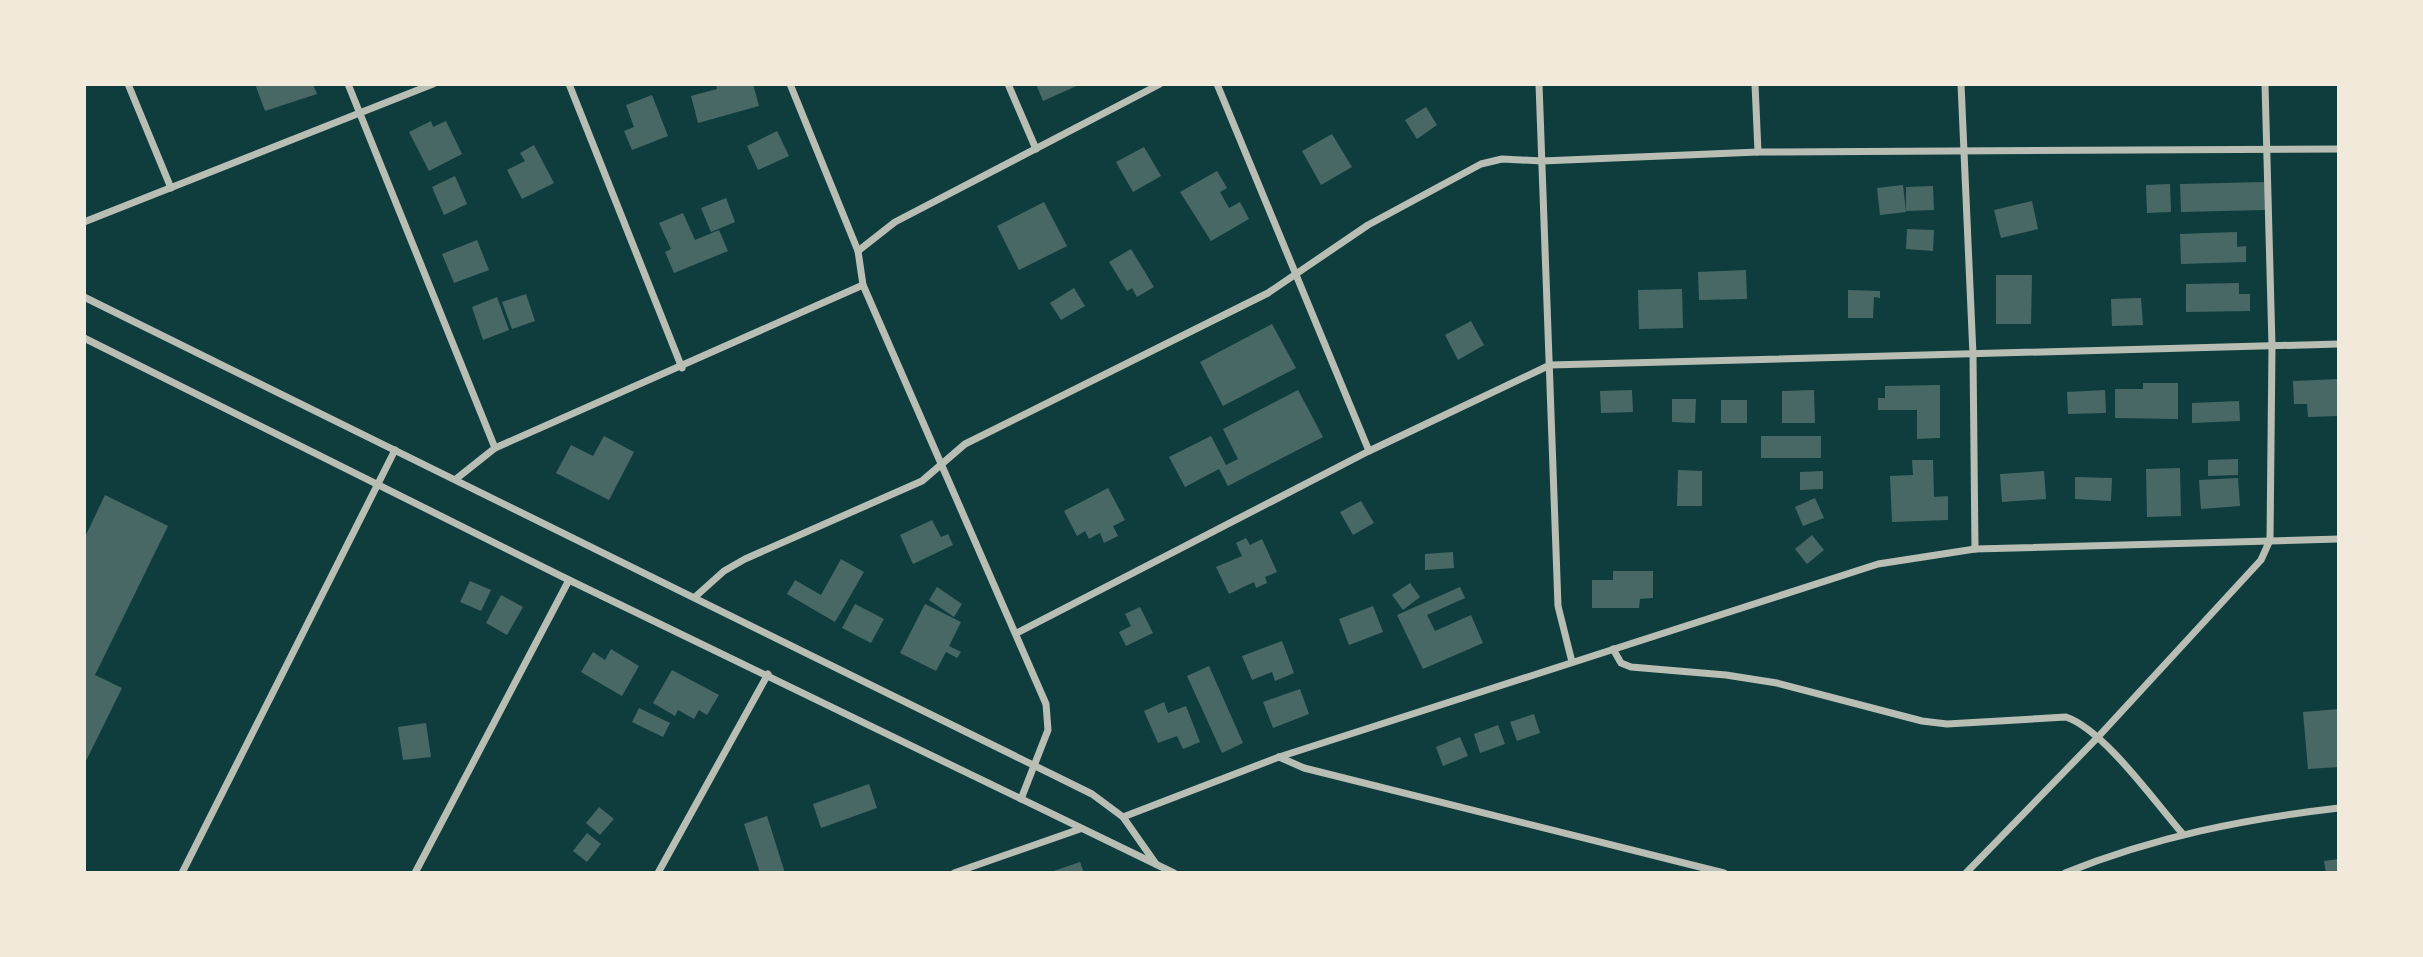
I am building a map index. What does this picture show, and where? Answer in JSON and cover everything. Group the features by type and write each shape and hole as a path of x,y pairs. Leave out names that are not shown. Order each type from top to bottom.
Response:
{"street":[{"path":"128,84 171,188"},
{"path":"348,84 495,447"},
{"path":"84,222 433,84"},
{"path":"569,84 682,368"},
{"path":"790,84 858,251 863,285 943,462 1046,704 1049,718 1037,765 1021,799"},
{"path":"1008,84 1036,149"},
{"path":"858,251 895,222 1160,84"},
{"path":"1217,84 1369,451"},
{"path":"1539,84 1558,606 1572,662"},
{"path":"1755,84 1758,152"},
{"path":"1961,84 1973,355 1975,549"},
{"path":"1966,873 2098,737 2261,560 2270,540 2272,346 2269,149 2265,84"},
{"path":"695,597 724,571 745,559 922,481 965,444 1297,276 1368,225 1481,164 1502,159 1542,161 1758,152 2339,149"},
{"path":"456,480 495,447 682,368 863,285"},
{"path":"84,297 1092,794 1123,817 1156,864"},
{"path":"84,338 569,580 768,674 1174,873"},
{"path":"1017,633 1369,451 1550,365 2339,344"},
{"path":"182,873 395,450"},
{"path":"1123,817 1279,757 1866,567 1913,556 1975,549 2339,539"},
{"path":"415,873 569,580"},
{"path":"1613,649 1621,663 1631,667 1726,674 1777,683 1922,721 1947,724 2066,717 2082,723 2098,737 2182,833"},
{"path":"658,873 768,674"},
{"path":"1279,757 1304,768 1724,873"},
{"path":"2065,873 2182,833 2233,822 2339,808"},
{"path":"954,873 1080,829"}],"building":[{"path":"255,84 313,84 317,94 265,111"},
{"path":"716,84 753,84 759,106 698,123 691,96 717,89"},
{"path":"1036,84 1081,84 1043,101"},
{"path":"652,95 668,136 632,150 624,131 634,127 626,105"},
{"path":"1426,107 1437,125 1417,139 1405,120"},
{"path":"431,121 433,127 446,121 462,154 429,171 409,132"},
{"path":"777,131 789,156 758,170 747,146"},
{"path":"1332,134 1352,167 1321,185 1302,151"},
{"path":"534,145 554,183 522,199 507,170 525,161 520,153"},
{"path":"1144,147 1161,176 1133,192 1116,162"},
{"path":"1217,171 1227,188 1220,192 1229,208 1240,202 1249,219 1211,241 1180,192"},
{"path":"455,176 467,204 444,215 432,187"},
{"path":"2265,182 2265,210 2181,212 2180,184"},
{"path":"2170,184 2171,212 2147,213 2146,185"},
{"path":"1903,185 1906,212 1880,215 1877,188"},
{"path":"1933,186 1934,210 1906,211 1906,187"},
{"path":"726,198 735,222 711,232 701,208"},
{"path":"2032,201 2038,229 2001,238 1994,210"},
{"path":"1044,202 1067,246 1019,270 997,226"},
{"path":"683,213 695,240 719,230 728,251 674,273 665,252 671,249 659,223"},
{"path":"1907,229 1934,230 1933,251 1906,249"},
{"path":"2237,232 2237,247 2246,246 2246,262 2181,264 2180,234"},
{"path":"477,240 489,270 454,283 442,254"},
{"path":"1131,249 1154,287 1137,297 1132,288 1127,291 1109,262"},
{"path":"1746,270 1747,299 1699,300 1698,272"},
{"path":"1996,275 2032,275 2031,324 1996,324"},
{"path":"2239,283 2239,294 2250,294 2250,311 2186,312 2186,284"},
{"path":"1074,288 1085,306 1061,320 1050,303"},
{"path":"1682,289 1683,328 1639,329 1638,290"},
{"path":"1848,290 1880,291 1880,298 1874,297 1873,318 1848,318"},
{"path":"526,294 535,321 512,329 502,302"},
{"path":"497,297 509,330 483,340 472,307"},
{"path":"2141,298 2143,325 2112,326 2111,299"},
{"path":"1471,321 1484,345 1458,360 1445,335"},
{"path":"1272,324 1296,368 1223,406 1200,362"},
{"path":"2339,379 2339,416 2308,417 2307,404 2294,404 2293,381"},
{"path":"2143,383 2178,383 2178,419 2115,418 2115,389 2143,389"},
{"path":"1940,385 1940,438 1917,439 1917,410 1878,410 1878,398 1885,398 1885,386"},
{"path":"1298,390 1323,437 1228,486 1219,469 1185,487 1169,457 1211,436 1226,465 1238,459 1223,429"},
{"path":"1632,390 1633,412 1601,413 1600,391"},
{"path":"1814,390 1815,423 1782,423 1782,391"},
{"path":"2105,390 2106,413 2068,414 2067,392"},
{"path":"1672,399 1696,399 1695,423 1672,422"},
{"path":"1721,400 1747,400 1747,423 1721,423"},
{"path":"2239,401 2240,421 2192,423 2192,403"},
{"path":"604,436 634,452 609,500 556,473 571,445 593,456"},
{"path":"1761,436 1821,436 1821,458 1761,458"},
{"path":"2238,459 2238,475 2208,476 2208,460"},
{"path":"1912,460 1933,460 1934,497 1948,496 1948,520 1892,522 1890,476 1913,475"},
{"path":"2180,468 2181,516 2147,517 2146,469"},
{"path":"1678,470 1702,471 1702,506 1677,506"},
{"path":"1823,471 1823,489 1800,490 1800,472"},
{"path":"2044,471 2046,499 2002,502 2000,474"},
{"path":"2075,477 2112,478 2111,501 2075,499"},
{"path":"2238,478 2240,506 2201,509 2199,480"},
{"path":"1108,488 1125,520 1113,526 1118,536 1104,543 1100,533 1089,539 1085,531 1077,536 1064,511"},
{"path":"105,495 168,526 95,675 122,688 84,765 84,539"},
{"path":"1815,498 1824,518 1803,526 1795,507"},
{"path":"1361,501 1374,523 1353,535 1340,512"},
{"path":"932,520 941,537 948,534 953,545 913,564 900,535"},
{"path":"1812,535 1824,550 1807,564 1795,549"},
{"path":"1246,538 1250,545 1262,539 1277,572 1265,577 1267,583 1256,588 1254,582 1229,594 1216,567 1242,556 1236,543"},
{"path":"1453,552 1454,568 1425,570 1425,554"},
{"path":"841,559 864,572 835,622 787,594 795,580 821,595"},
{"path":"1613,571 1653,571 1653,598 1640,599 1639,608 1592,608 1592,580 1613,580"},
{"path":"470,581 491,590 481,611 460,602"},
{"path":"1410,583 1420,597 1403,610 1392,595"},
{"path":"937,587 962,604 954,617 929,600"},
{"path":"1460,587 1465,598 1427,615 1435,631 1471,615 1483,643 1423,669 1397,615"},
{"path":"501,595 523,607 507,635 486,623"},
{"path":"855,604 884,619 871,643 842,628"},
{"path":"925,604 961,622 949,646 961,652 957,658 946,652 936,671 900,653"},
{"path":"1373,606 1383,632 1349,645 1339,619"},
{"path":"1140,607 1153,633 1126,646 1119,632 1131,626 1125,614"},
{"path":"1282,641 1294,673 1275,681 1272,672 1252,680 1242,656"},
{"path":"611,649 639,666 622,696 581,672 593,652 605,660"},
{"path":"1209,666 1243,743 1222,753 1187,676"},
{"path":"672,670 719,695 707,715 699,710 694,719 678,710 675,716 653,703"},
{"path":"1300,689 1309,714 1273,728 1263,702"},
{"path":"1164,702 1168,713 1186,706 1200,742 1183,749 1177,736 1158,743 1144,711"},
{"path":"639,708 670,723 663,737 632,722"},
{"path":"2339,709 2339,767 2308,769 2303,712"},
{"path":"1534,714 1540,733 1517,741 1510,722"},
{"path":"426,723 431,757 403,760 398,727"},
{"path":"1498,725 1505,744 1480,753 1474,734"},
{"path":"1460,737 1468,756 1443,766 1436,747"},
{"path":"869,784 877,808 821,828 813,804"},
{"path":"599,807 614,819 600,835 586,823"},
{"path":"767,816 785,873 760,873 744,824"},
{"path":"587,833 601,844 587,862 573,851"},
{"path":"2339,859 2339,873 2326,873 2324,861"},
{"path":"1080,862 1084,873 1048,873"}]}
